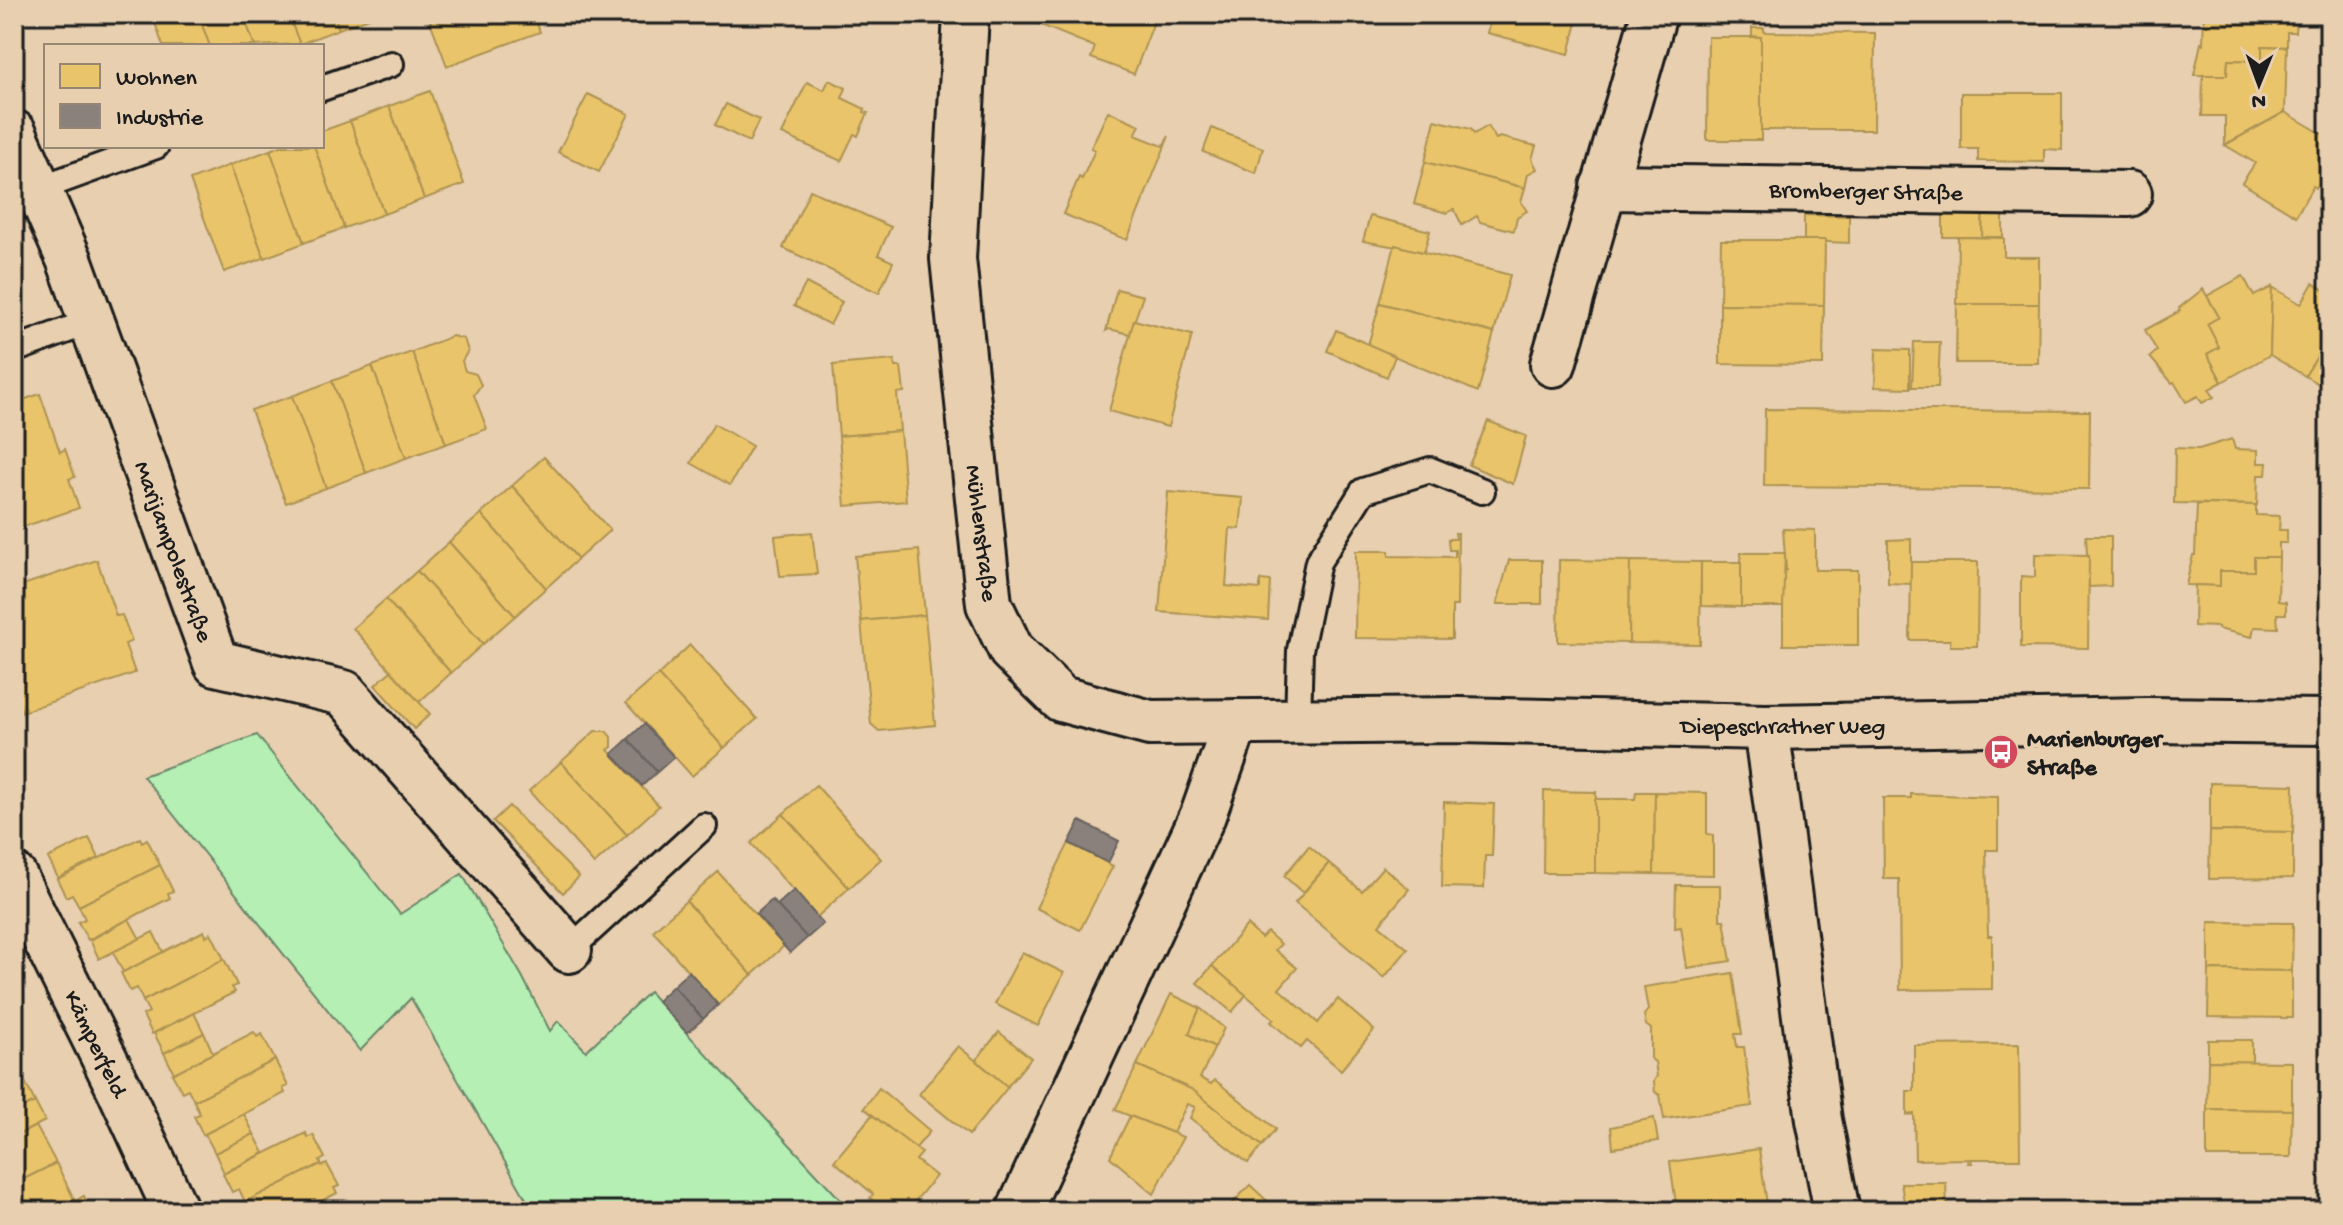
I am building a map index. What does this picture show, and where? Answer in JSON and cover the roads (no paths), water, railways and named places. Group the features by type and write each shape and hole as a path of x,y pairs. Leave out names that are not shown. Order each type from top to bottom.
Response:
{"street":[{"name":"Mühlenstraße","path":"966,14 953,259 989,604 1011,650 1061,699 1150,723 1236,722"},
{"path":"1553,364 1654,14"},
{"name":"Marijampolestraße","path":"14,133 69,259 216,663 344,693 569,950"},
{"name":"Bromberger Straße","path":"1603,187 2129,194"},
{"name":"Diepeschrather Weg","path":"1236,722 1459,720 1766,727 2148,720 2329,722"},
{"path":"1019,1211 1203,815 1236,722"},
{"path":"1766,727 1819,1120 1837,1211"},
{"name":"Kämperfeld","path":"14,876 176,1211"}],"lane":[{"path":"324,87 391,64"},
{"path":"38,189 151,148"},
{"path":"14,350 92,321"},
{"path":"1298,721 1300,650 1318,562 1363,491 1430,470 1482,491"},
{"path":"569,950 704,826"}],"place":[{"name":"Marienburger Straße","path":"2001,752"}]}
